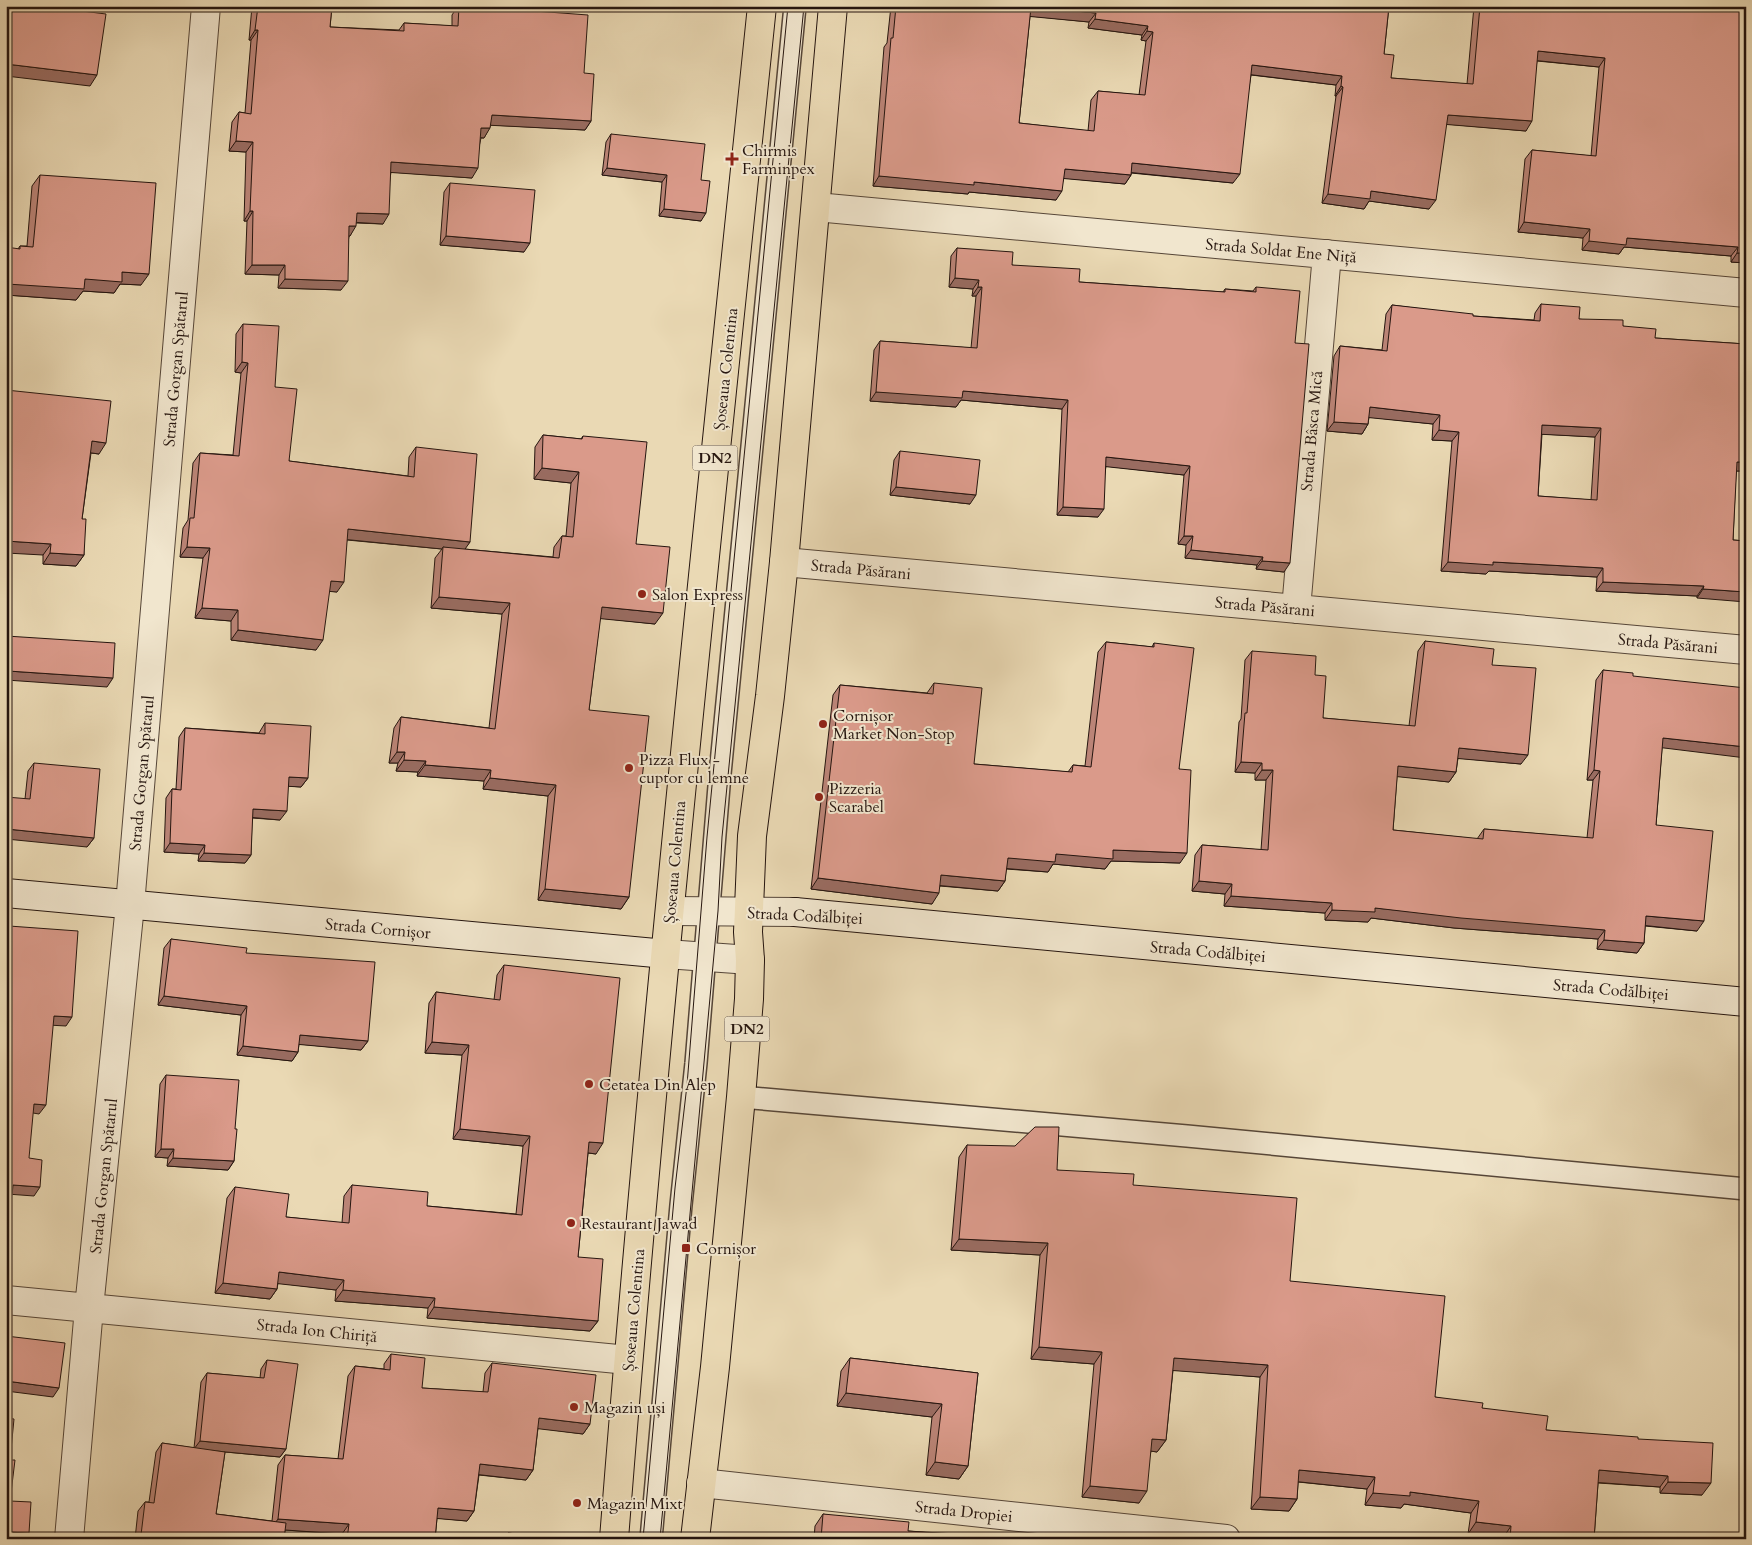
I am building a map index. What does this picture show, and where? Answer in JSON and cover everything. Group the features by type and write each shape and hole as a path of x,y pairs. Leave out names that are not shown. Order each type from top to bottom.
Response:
{"main road":[{"name":"Șoseaua Colentina","path":"614,1539 628,1360 670,911 762,6"},
{"name":"DN2","path":"695,1539 715,1367 749,999 750,960 748,932 752,836 770,696 784,562 833,6"}],"street":[{"name":"Strada Gorgan Spătarul","path":"69,1539 89,1308 130,905 206,6"},
{"name":"Strada Soldat Ene Niță","path":"816,207 1746,293"},
{"name":"Strada Bâsca Mică","path":"1296,609 1327,254"},
{"name":"Strada Păsărani","path":"784,562 1746,650"},
{"name":"Strada Cornișor","path":"6,893 666,954 750,960"},
{"name":"Strada Codălbiței","path":"670,911 795,912 1746,1002"},
{"name":"Strada Ion Chiriță","path":"6,1300 628,1360"},
{"name":"Strada Dropiei","path":"701,1483 1226,1539"}],"lane":[{"path":"651,1539 681,1205 696,1063 720,774 795,6"},
{"path":"741,1097 1187,1136 1746,1189"}],"building":[{"path":"6,6 50,6 106,14 97,75 6,64"},
{"path":"258,6 332,6 330,27 404,31 404,23 458,26 459,6 588,15 584,73 594,74 591,121 492,115 490,128 481,128 478,168 391,162 389,214 357,213 356,226 349,226 348,281 285,279 285,265 252,265 253,211 250,211 253,142 236,141 239,112 251,114 258,30 255,30"},
{"path":"896,6 1389,6 1384,54 1394,55 1391,78 1473,84 1480,6 1746,6 1746,253 1737,253 1738,247 1627,238 1626,245 1589,241 1590,229 1524,222 1532,150 1596,156 1605,58 1538,51 1532,121 1448,115 1436,200 1371,191 1370,199 1328,194 1343,87 1341,86 1342,76 1252,65 1240,174 1132,163 1131,175 1065,169 1062,191 974,182 974,185 879,176 891,38 893,38","holes":["1031,7 1096,13 1095,19 1148,26 1147,31 1153,32 1145,95 1098,91 1094,131 1019,123"]},
{"path":"611,134 705,144 701,180 710,181 706,213 664,209 667,175 607,168"},
{"path":"40,175 156,183 149,274 122,272 122,282 85,279 84,289 7,284 6,294 6,247 20,249 20,246 33,247"},
{"path":"450,183 535,190 530,243 446,236"},
{"path":"957,248 1013,252 1012,265 1080,269 1079,282 1225,292 1225,289 1256,292 1256,287 1300,291 1295,343 1309,344 1290,563 1262,561 1263,557 1191,550 1193,536 1184,536 1190,466 1106,457 1104,509 1063,507 1068,400 963,391 962,398 876,392 880,341 977,348 982,287 978,287 979,280 955,278"},
{"path":"1541,304 1580,307 1579,319 1623,320 1623,326 1656,329 1655,338 1746,344 1746,462 1737,462 1733,540 1746,541 1746,592 1703,589 1704,586 1603,582 1603,568 1493,562 1493,565 1448,562 1459,432 1439,430 1440,415 1370,407 1368,424 1334,422 1340,346 1387,351 1392,305 1473,314 1473,316 1540,321","holes":["1542,425 1601,428 1597,500 1538,496"]},
{"path":"243,324 279,326 275,387 297,389 289,461 414,477 416,447 477,454 470,542 348,529 344,582 331,581 323,640 238,630 238,610 202,608 210,548 187,547 190,518 194,518 200,453 239,456 248,363 242,362"},
{"path":"6,390 111,401 106,443 92,441 82,519 86,519 84,555 50,553 51,544 6,541"},
{"path":"543,435 582,439 583,436 647,442 636,544 670,547 663,613 602,607 589,710 649,716 629,897 545,889 556,785 490,778 491,770 425,765 426,761 404,760 405,752 397,752 401,717 495,729 510,603 439,597 443,547 559,558 562,536 573,537 579,472 542,468"},
{"path":"900,451 980,460 976,495 896,487"},
{"path":"6,636 115,643 113,678 8,671 6,683"},
{"path":"1425,641 1494,649 1492,665 1536,668 1528,755 1459,748 1456,772 1398,766 1393,830 1483,839 1484,829 1593,838 1600,771 1594,770 1603,670 1633,673 1633,676 1746,688 1746,747 1663,738 1656,825 1713,831 1704,921 1646,916 1644,943 1604,940 1605,930 1461,918 1375,908 1375,912 1332,910 1332,903 1231,896 1232,884 1199,881 1202,845 1268,850 1273,770 1262,770 1262,763 1241,762 1252,651 1316,656 1315,675 1326,676 1323,718 1415,726"},
{"path":"1106,642 1154,647 1154,643 1194,648 1179,769 1191,770 1187,853 1113,850 1113,859 1056,854 1055,862 1008,858 1005,881 941,875 939,893 818,878 840,685 933,694 934,683 982,688 974,764 1072,772 1073,765 1091,767"},
{"path":"265,723 311,726 308,778 289,777 287,811 253,809 251,855 204,853 205,845 170,843 172,789 181,790 185,728 265,734"},
{"path":"34,763 100,769 94,838 7,829 6,837 6,797 30,799"},
{"path":"9,926 78,931 72,1017 54,1016 46,1105 34,1104 29,1158 42,1160 40,1187 13,1185 12,1195 6,1194 6,932 8,932"},
{"path":"171,939 247,948 246,953 375,962 368,1041 300,1035 298,1052 243,1046 247,1006 164,996"},
{"path":"504,965 620,978 603,1143 589,1142 578,1257 603,1259 598,1321 434,1307 435,1298 343,1290 344,1280 279,1272 277,1289 223,1283 235,1187 289,1194 286,1217 349,1223 352,1185 428,1192 427,1206 522,1215 530,1136 460,1129 469,1045 432,1042 436,992 500,1000"},
{"path":"166,1075 239,1080 234,1161 173,1158 174,1149 161,1149"},
{"path":"1035,1127 1059,1127 1057,1170 1134,1174 1133,1185 1297,1198 1290,1281 1445,1296 1435,1397 1483,1403 1482,1408 1548,1416 1546,1430 1638,1437 1638,1439 1713,1443 1711,1483 1668,1482 1668,1476 1599,1470 1594,1539 1510,1539 1511,1526 1476,1522 1479,1501 1410,1492 1410,1496 1373,1493 1375,1477 1299,1470 1297,1499 1260,1497 1268,1365 1174,1358 1166,1440 1152,1439 1147,1491 1090,1486 1102,1352 1039,1347 1048,1243 959,1239 967,1145 1015,1146"},
{"path":"6,1336 65,1343 59,1388 6,1381"},
{"path":"391,1354 425,1358 422,1388 488,1392 492,1363 596,1375 590,1424 539,1418 533,1470 480,1464 474,1511 438,1508 435,1539 347,1539 349,1524 278,1519 285,1455 343,1459 355,1366 390,1370"},
{"path":"850,1358 978,1373 968,1466 935,1462 942,1404 846,1393"},
{"path":"267,1360 298,1364 286,1449 200,1441 207,1373 264,1378"},
{"path":"6,1418 14,1419 10,1460 15,1460 10,1501 31,1502 29,1533 6,1532"},
{"path":"162,1443 225,1452 216,1514 286,1523 284,1539 174,1539 141,1535 145,1502 154,1503"},
{"path":"823,1514 909,1522 908,1531 1004,1537 1003,1539 821,1539"},
{"path":"508,1533 554,1538 554,1539 507,1539"}],"tram line":[{"path":"643,1539 675,1188 687,1085 707,837 788,6"},
{"path":"660,1539 718,911 722,837 804,6"}],"place":[{"name":"Chirmis Farminpex","path":"732,159"},
{"name":"Salon Express","path":"642,594"},
{"name":"Cornișor Market Non-Stop","path":"823,724"},
{"name":"Pizza Flux - cuptor cu lemne","path":"629,768"},
{"name":"Pizzeria Scarabel","path":"819,797"},
{"name":"Cetatea Din Alep","path":"589,1084"},
{"name":"Restaurant Jawad","path":"571,1223"},
{"name":"Cornișor","path":"686,1248"},
{"name":"Magazin uși","path":"574,1407"},
{"name":"Magazin Mixt","path":"577,1503"}]}
